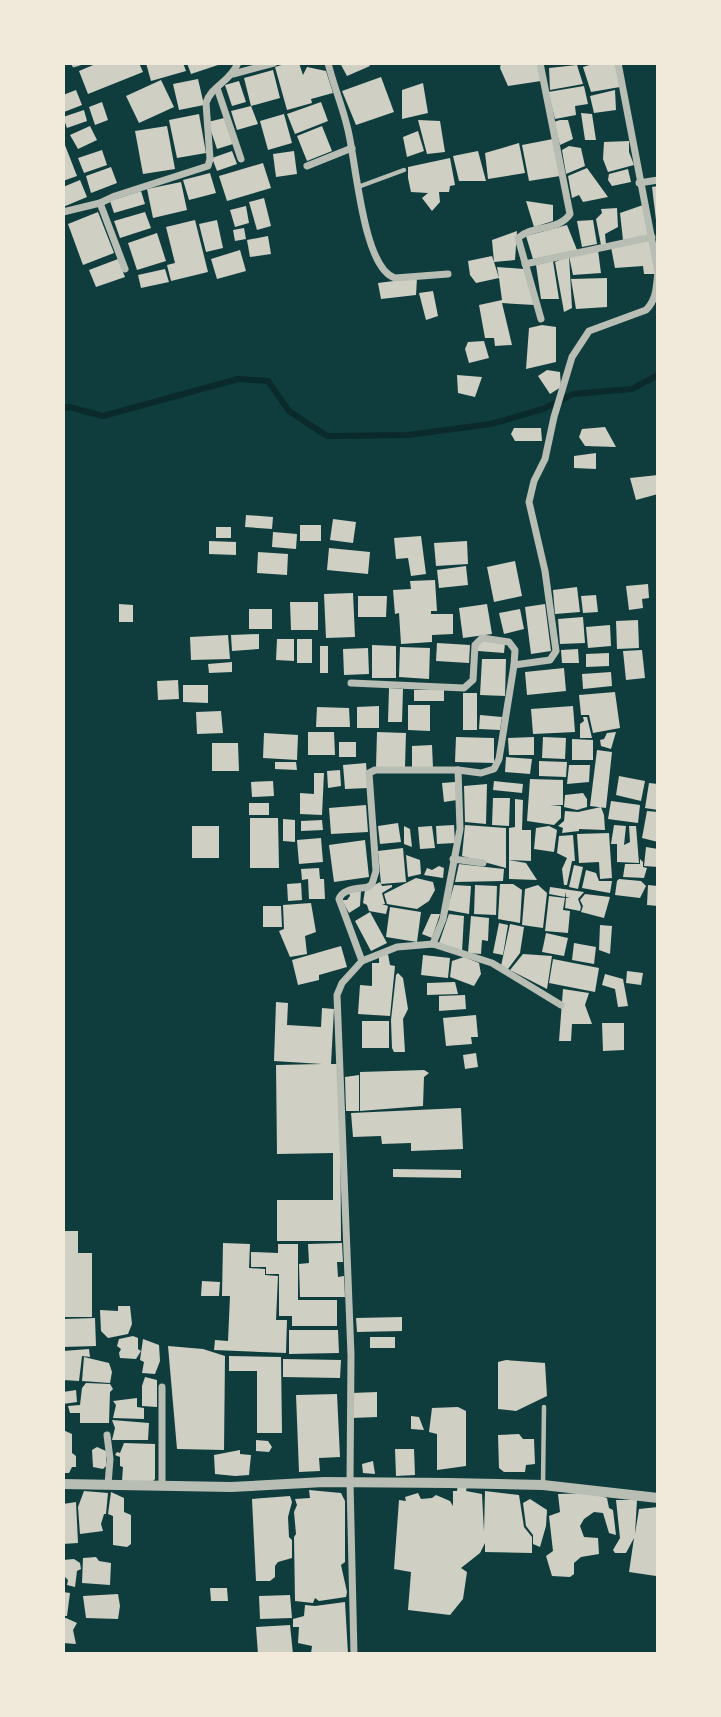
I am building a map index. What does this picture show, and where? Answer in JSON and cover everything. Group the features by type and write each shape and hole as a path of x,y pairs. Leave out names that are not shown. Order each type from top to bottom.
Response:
{"street":[{"path":"233,74 237,63"},
{"path":"63,212 100,203 208,166 208,95 233,74 274,63"},
{"path":"328,63 348,128 364,218 382,270 387,276 395,278 448,274"},
{"path":"540,63 570,214 565,221 520,235 518,238 541,319"},
{"path":"514,665 550,660 556,651 545,571 529,502 547,449 572,357 589,331 646,310 656,295 658,272 618,63"},
{"path":"217,88 241,159"},
{"path":"307,166 352,148"},
{"path":"639,183 658,180"},
{"path":"100,203 125,270"},
{"path":"525,264 652,237"},
{"path":"351,683 464,688 473,680 475,645 482,638 509,642 515,650 499,759 494,769 471,773 458,770 375,769 369,773 376,871 368,887 349,890 340,895 339,899 362,961"},
{"path":"433,944 443,919 460,829 458,770"},
{"path":"453,859 483,863"},
{"path":"354,1654 350,1482 351,1355 337,995 342,983 362,961 397,947 433,944 492,963 561,1005"},
{"path":"162,1387 162,1486"},
{"path":"107,1435 110,1459 108,1485"},
{"path":"63,1484 231,1487 350,1482 543,1485 658,1498"}],"lane":[{"path":"358,187 404,170"},
{"path":"543,1485 544,1406"}],"building":[{"path":"98,63 139,63 143,72 88,94 79,71"},
{"path":"146,63 183,63 186,71 151,81"},
{"path":"187,63 218,63 218,65 191,74"},
{"path":"299,63 303,75 307,67 326,71 333,93 311,99 312,103 287,110 275,67"},
{"path":"340,63 368,63 370,66 347,76"},
{"path":"501,63 537,63 541,81 508,86 500,68"},
{"path":"596,63 615,63 620,87 591,92 583,67"},
{"path":"577,65 583,84 550,90 549,68"},
{"path":"273,70 280,98 251,106 244,78"},
{"path":"381,77 394,112 356,125 342,91"},
{"path":"198,79 204,105 179,110 173,84"},
{"path":"161,80 174,107 139,123 126,96"},
{"path":"239,81 246,102 232,106 225,85"},
{"path":"423,83 428,113 402,119 402,90"},
{"path":"584,86 588,104 575,106 576,115 555,119 548,92"},
{"path":"76,90 82,105 64,112 63,95"},
{"path":"615,90 616,110 594,113 590,96"},
{"path":"102,102 108,120 95,125 89,107"},
{"path":"321,102 328,121 295,134 287,114"},
{"path":"251,106 258,124 237,130 231,111"},
{"path":"84,110 87,121 67,128 63,117"},
{"path":"581,113 592,114 596,140 585,140"},
{"path":"199,114 206,153 177,158 169,120"},
{"path":"284,114 292,143 268,150 260,121"},
{"path":"224,118 233,144 217,149 208,122"},
{"path":"418,120 440,121 445,152 427,154"},
{"path":"568,120 573,139 560,145 554,122"},
{"path":"90,126 97,140 78,149 70,135"},
{"path":"167,126 175,169 143,174 135,131"},
{"path":"322,126 332,151 307,161 297,136"},
{"path":"418,131 424,151 407,157 403,137"},
{"path":"553,139 560,176 529,181 522,145"},
{"path":"63,140 77,176 63,181"},
{"path":"629,141 629,152 634,165 608,172 603,159 604,142"},
{"path":"519,143 525,173 488,179 485,153"},
{"path":"569,146 581,148 585,166 566,174 562,150"},
{"path":"102,150 107,165 84,173 78,158"},
{"path":"232,151 237,164 217,171 212,158"},
{"path":"294,151 297,174 276,177 273,154"},
{"path":"478,151 486,181 459,181 453,156"},
{"path":"450,158 455,185 450,186 449,192 439,192 440,202 432,211 422,198 428,193 411,192 408,167"},
{"path":"263,163 271,188 227,201 219,176"},
{"path":"111,167 117,183 91,193 86,176"},
{"path":"587,168 608,197 583,202 579,195 572,198 568,176"},
{"path":"628,169 631,182 612,186 608,180 609,174"},
{"path":"210,173 216,193 189,200 183,180"},
{"path":"80,180 87,197 63,207 63,187"},
{"path":"181,182 187,210 153,218 147,189"},
{"path":"658,186 658,220 656,220 652,187"},
{"path":"141,191 145,204 114,213 110,201"},
{"path":"264,198 271,226 257,230 249,202"},
{"path":"526,201 553,205 553,221 534,227"},
{"path":"643,205 649,235 623,240 620,213"},
{"path":"246,206 249,223 235,227 230,210"},
{"path":"617,208 618,227 605,234 606,244 601,245 596,219 602,213 601,209"},
{"path":"98,212 114,253 83,265 68,224"},
{"path":"145,212 151,228 120,238 114,221"},
{"path":"195,220 208,272 171,281 167,265 175,263 166,227"},
{"path":"217,220 223,248 206,252 199,224"},
{"path":"593,220 597,244 582,247 577,221"},
{"path":"567,225 577,250 533,259 526,236"},
{"path":"244,228 246,239 235,241 233,230"},
{"path":"517,231 515,260 494,262 492,240"},
{"path":"157,233 166,261 137,270 128,243"},
{"path":"268,236 271,254 250,257 247,240"},
{"path":"650,240 656,274 644,274 643,266 615,268 611,247"},
{"path":"240,250 246,271 217,279 211,259"},
{"path":"598,250 601,273 573,275 569,256"},
{"path":"492,256 499,278 476,283 470,275 468,261"},
{"path":"569,256 572,308 564,312 555,262"},
{"path":"118,259 125,277 96,287 89,270"},
{"path":"553,261 559,299 541,299 536,265"},
{"path":"497,267 524,269 534,305 502,303 512,345 495,346 494,338 485,338 479,305 502,300"},
{"path":"165,269 169,282 141,288 138,275"},
{"path":"417,278 416,295 381,299 378,283"},
{"path":"607,278 607,307 576,309 571,279"},
{"path":"433,291 438,316 426,320 419,293"},
{"path":"542,325 556,327 556,362 526,369 529,328"},
{"path":"484,341 489,358 469,363 465,349 468,342"},
{"path":"547,370 560,372 561,387 550,394 538,376"},
{"path":"457,375 482,377 475,397 458,393"},
{"path":"605,427 616,447 585,446 579,437 582,429"},
{"path":"514,428 541,428 542,441 515,441 511,434"},
{"path":"596,453 596,469 574,468 574,456"},
{"path":"658,475 658,494 636,500 630,478"},
{"path":"246,515 273,517 272,529 245,527"},
{"path":"333,519 356,522 353,543 330,540"},
{"path":"300,525 321,525 321,541 300,541"},
{"path":"216,527 231,527 231,538 216,538"},
{"path":"273,532 297,534 296,549 272,547"},
{"path":"421,536 426,574 411,576 408,558 396,559 394,538"},
{"path":"209,541 236,542 236,555 209,554"},
{"path":"467,541 468,564 436,566 434,543"},
{"path":"329,548 370,552 368,574 327,570"},
{"path":"258,552 288,554 287,575 257,573"},
{"path":"515,561 522,596 494,602 487,567"},
{"path":"466,566 468,585 439,588 437,570"},
{"path":"435,580 437,611 431,611 431,614 453,614 453,634 432,635 432,642 401,644 399,613 395,614 393,590 411,589 410,581"},
{"path":"648,584 649,598 642,599 643,608 629,610 626,586"},
{"path":"577,587 580,612 555,614 553,590"},
{"path":"353,593 355,637 326,638 324,594"},
{"path":"596,595 598,612 583,613 581,596"},
{"path":"358,596 387,596 386,617 358,617"},
{"path":"290,602 318,602 318,630 291,630"},
{"path":"119,604 133,605 133,622 119,622"},
{"path":"487,604 492,634 463,638 459,608"},
{"path":"545,604 551,651 531,654 525,607"},
{"path":"249,609 272,609 272,629 249,629"},
{"path":"520,609 524,629 504,634 499,613"},
{"path":"583,617 585,643 560,644 558,619"},
{"path":"638,620 639,648 617,649 616,621"},
{"path":"610,625 611,646 588,648 586,627"},
{"path":"259,634 259,649 232,651 231,635"},
{"path":"228,635 230,659 191,660 190,637"},
{"path":"277,639 294,639 294,661 276,660"},
{"path":"297,639 312,639 312,663 297,663"},
{"path":"478,641 505,643 504,653 478,651"},
{"path":"437,643 470,645 469,663 436,661"},
{"path":"372,645 396,646 396,678 372,678"},
{"path":"320,646 328,646 328,673 320,673"},
{"path":"400,647 430,648 429,679 399,677"},
{"path":"368,648 369,674 344,675 343,649"},
{"path":"578,649 579,663 562,663 561,650"},
{"path":"642,650 645,678 626,680 623,651"},
{"path":"609,653 609,666 586,667 586,654"},
{"path":"482,659 506,659 505,696 480,695"},
{"path":"232,662 232,672 209,673 208,664"},
{"path":"564,668 566,691 527,695 525,672"},
{"path":"611,672 612,686 583,689 582,674"},
{"path":"178,680 179,699 158,700 157,681"},
{"path":"183,685 208,685 208,703 183,702"},
{"path":"389,688 403,689 402,722 388,722"},
{"path":"414,690 444,690 444,701 414,701"},
{"path":"615,692 620,728 593,733 589,715 581,715 579,695"},
{"path":"463,693 477,693 477,730 463,730"},
{"path":"408,705 430,705 430,731 408,730"},
{"path":"379,706 379,728 357,728 357,707"},
{"path":"573,706 575,732 533,734 531,709"},
{"path":"317,707 349,708 350,727 316,727"},
{"path":"221,711 223,733 197,734 196,712"},
{"path":"480,715 502,717 500,730 479,729"},
{"path":"583,717 587,717 592,738 580,738"},
{"path":"308,732 334,732 335,755 308,755"},
{"path":"377,732 406,733 405,767 376,767"},
{"path":"616,732 611,749 601,746 600,740 604,739 607,733"},
{"path":"264,733 298,735 297,760 263,758"},
{"path":"456,737 494,738 494,763 455,762"},
{"path":"534,737 534,755 509,755 508,738"},
{"path":"543,737 566,738 565,759 542,758"},
{"path":"572,739 593,740 593,760 572,760"},
{"path":"339,742 356,742 356,757 339,757"},
{"path":"212,743 238,743 239,771 212,771"},
{"path":"432,745 433,768 412,769 412,746"},
{"path":"597,750 612,752 606,808 590,806"},
{"path":"506,757 532,759 530,774 505,772"},
{"path":"539,761 567,762 566,777 539,776"},
{"path":"275,762 296,762 297,770 275,769"},
{"path":"366,763 368,788 345,789 343,765"},
{"path":"569,765 590,765 589,782 567,784"},
{"path":"340,770 341,786 328,788 327,771"},
{"path":"314,773 324,773 322,815 300,814 300,793 314,794"},
{"path":"619,776 645,781 641,801 616,795"},
{"path":"530,779 563,780 563,805 550,805 561,806 561,818 554,825 527,821"},
{"path":"273,781 274,796 252,797 251,782"},
{"path":"494,781 523,784 522,793 493,790"},
{"path":"455,782 457,800 444,802 442,783"},
{"path":"649,783 658,784 658,810 645,808"},
{"path":"487,784 486,824 465,822 464,786"},
{"path":"583,793 587,799 587,807 577,810 564,807 565,795"},
{"path":"493,798 510,798 509,826 492,825"},
{"path":"515,799 523,800 522,830 531,830 531,861 509,860 509,828 515,827"},
{"path":"611,801 640,805 638,823 608,819"},
{"path":"249,803 269,803 269,815 249,815"},
{"path":"366,805 368,832 331,834 329,808"},
{"path":"601,807 605,830 579,829 562,833 563,828 558,826 564,821 565,811 578,812"},
{"path":"647,811 658,812 658,842 642,838"},
{"path":"250,818 278,818 279,868 250,868"},
{"path":"283,819 295,820 295,842 283,841"},
{"path":"322,820 323,830 301,831 301,821"},
{"path":"398,823 401,842 380,844 378,826"},
{"path":"454,825 455,843 437,844 436,826"},
{"path":"465,825 506,828 506,868 462,856"},
{"path":"614,825 626,826 624,845 630,842 629,826 636,826 639,863 617,862 617,844 611,844"},
{"path":"192,826 219,826 219,858 192,858"},
{"path":"404,826 410,829 412,847 404,844"},
{"path":"432,826 435,848 420,849 418,827"},
{"path":"549,826 557,830 554,852 534,849 536,828"},
{"path":"609,833 612,878 600,879 599,862 579,863 577,834"},
{"path":"573,835 575,861 572,861 567,885 564,885 562,869 567,858 557,853 559,836"},
{"path":"321,838 323,862 299,864 297,840"},
{"path":"365,840 369,877 334,882 329,845"},
{"path":"646,847 658,849 658,867 644,866"},
{"path":"403,848 406,882 381,884 378,851"},
{"path":"406,855 420,860 421,874 408,877"},
{"path":"640,859 643,867 647,868 644,878 623,877 625,864 640,864"},
{"path":"509,860 526,863 537,880 509,879"},
{"path":"459,864 504,869 503,881 455,882"},
{"path":"574,865 583,867 578,889 569,887"},
{"path":"439,866 444,868 443,878 424,875 427,868 432,870"},
{"path":"319,868 320,879 324,879 325,899 309,899 308,879 302,880 301,869"},
{"path":"586,870 596,873 599,881 612,881 610,893 582,888"},
{"path":"416,878 433,882 435,890 429,901 417,909 387,904 384,894"},
{"path":"619,879 641,881 646,886 640,898 615,895"},
{"path":"380,882 382,886 392,885 382,893 385,904 382,904 388,906 386,914 369,911 363,903 365,890"},
{"path":"301,883 302,900 288,901 287,884"},
{"path":"500,884 513,884 522,890 520,923 498,919"},
{"path":"454,885 471,886 469,914 447,910"},
{"path":"475,885 497,886 496,915 474,914"},
{"path":"538,885 547,893 543,928 522,925 525,889"},
{"path":"648,885 658,886 658,906 647,905"},
{"path":"550,887 584,892 578,899 580,911 565,908 566,898 570,898 566,897 566,892 565,897 549,894"},
{"path":"361,891 360,906 349,913 342,900 347,900 349,893"},
{"path":"585,894 610,897 604,918 581,912 583,906 580,900"},
{"path":"549,896 565,898 563,910 570,911 568,933 545,931"},
{"path":"311,903 316,932 305,936 307,954 290,957 279,931 284,929 283,905"},
{"path":"263,906 281,906 282,927 263,927"},
{"path":"390,907 421,912 417,942 386,937"},
{"path":"370,912 387,943 371,951 355,921"},
{"path":"431,914 440,914 432,938 422,934"},
{"path":"449,914 464,916 462,952 439,943"},
{"path":"471,916 489,918 488,941 482,940 481,954 468,953"},
{"path":"499,923 508,925 503,955 493,953"},
{"path":"510,924 524,927 520,953 508,969 501,966"},
{"path":"600,925 612,926 610,954 599,950"},
{"path":"546,933 568,938 564,956 542,952"},
{"path":"574,943 596,947 594,964 572,960"},
{"path":"341,946 347,967 319,975 319,980 298,985 292,960"},
{"path":"388,954 390,965 395,966 390,1016 358,1014 360,985 372,986 372,963 379,963 379,956"},
{"path":"523,954 552,956 547,989 510,970"},
{"path":"423,955 450,958 448,978 421,975"},
{"path":"464,957 479,963 481,974 474,986 450,977 452,961"},
{"path":"553,959 599,968 595,992 549,983"},
{"path":"627,971 643,973 641,985 626,983"},
{"path":"398,973 403,978 408,1009 403,1019 405,1052 394,1052 392,1048 391,1020"},
{"path":"605,974 623,979 628,1006 618,1007 615,989 602,985"},
{"path":"455,982 458,994 427,995 427,983"},
{"path":"563,989 589,993 585,1005 592,1024 572,1024 571,1041 559,1041"},
{"path":"465,995 466,1009 439,1011 439,996"},
{"path":"276,1002 288,1003 287,1025 321,1027 322,1008 334,1009 331,1064 340,1064 341,1241 277,1241 277,1200 333,1200 333,1153 277,1154 276,1065 322,1064 274,1061"},
{"path":"476,1015 478,1037 471,1037 472,1044 446,1046 443,1018"},
{"path":"362,1021 389,1021 389,1048 362,1048"},
{"path":"602,1023 624,1023 624,1050 603,1051"},
{"path":"476,1053 478,1067 465,1069 463,1055"},
{"path":"424,1070 429,1073 424,1077 423,1106 360,1111 360,1072"},
{"path":"359,1075 359,1111 346,1111 345,1077"},
{"path":"461,1108 463,1149 411,1151 411,1143 382,1144 381,1136 353,1137 351,1113"},
{"path":"393,1169 461,1170 461,1178 393,1177"},
{"path":"63,1231 78,1231 78,1253 92,1253 92,1317 63,1317"},
{"path":"223,1243 250,1244 249,1268 265,1269 265,1275 278,1276 276,1320 287,1320 286,1353 214,1350 215,1340 228,1341 230,1296 222,1296"},
{"path":"342,1243 343,1262 337,1262 338,1277 344,1276 345,1297 300,1297 299,1264 309,1263 308,1244"},
{"path":"278,1244 298,1244 298,1300 337,1300 337,1326 292,1326 292,1316 279,1316 279,1274 266,1274 266,1267 251,1267 251,1252 278,1253"},
{"path":"202,1281 220,1282 219,1296 201,1296"},
{"path":"118,1306 130,1306 132,1324 128,1334 108,1338 101,1331 100,1310 118,1311"},
{"path":"402,1317 402,1331 357,1332 356,1318"},
{"path":"95,1318 96,1346 63,1347 63,1319"},
{"path":"289,1330 338,1330 339,1353 289,1354"},
{"path":"133,1336 138,1338 138,1349 141,1351 136,1359 120,1358 121,1349 117,1346 119,1339"},
{"path":"370,1337 395,1337 395,1348 370,1348"},
{"path":"143,1339 159,1345 160,1361 155,1374 142,1373 144,1362 140,1360"},
{"path":"168,1346 203,1349 225,1356 224,1450 177,1449"},
{"path":"89,1349 90,1357 82,1356 79,1381 63,1380 63,1351"},
{"path":"229,1356 281,1357 282,1433 257,1433 257,1371 229,1371"},
{"path":"84,1357 109,1363 112,1372 110,1383 82,1381"},
{"path":"283,1359 341,1360 340,1378 283,1377"},
{"path":"506,1360 545,1363 547,1396 516,1411 498,1409 498,1362"},
{"path":"145,1377 157,1380 157,1407 142,1406"},
{"path":"86,1383 110,1384 113,1389 110,1392 109,1423 80,1423 80,1413 70,1413 68,1406 80,1405 82,1388"},
{"path":"76,1390 77,1402 63,1404 63,1392"},
{"path":"377,1392 377,1417 352,1418 352,1393"},
{"path":"337,1394 340,1457 319,1458 320,1471 299,1472 296,1395"},
{"path":"137,1398 137,1407 144,1408 144,1419 113,1418 116,1405 113,1401"},
{"path":"458,1407 466,1411 466,1466 437,1470 437,1434 429,1432 432,1408"},
{"path":"411,1416 419,1417 424,1430 411,1429"},
{"path":"112,1420 149,1423 148,1440 112,1440 115,1428"},
{"path":"63,1430 72,1434 72,1453 76,1456 76,1467 72,1467 69,1473 63,1473"},
{"path":"519,1434 523,1439 534,1439 535,1464 526,1465 525,1472 504,1472 499,1468 498,1435"},
{"path":"256,1440 268,1441 272,1447 269,1452 256,1451"},
{"path":"124,1443 155,1444 155,1479 152,1482 122,1481 123,1467 120,1466 120,1457 115,1455 120,1453"},
{"path":"97,1447 106,1451 106,1466 103,1469 93,1467 92,1450"},
{"path":"395,1449 414,1449 415,1475 396,1476"},
{"path":"240,1450 240,1454 251,1455 249,1475 215,1474 214,1455"},
{"path":"373,1461 375,1474 363,1473 362,1464"},
{"path":"458,1484 467,1486 466,1491 482,1494 484,1532 485,1491 519,1495 524,1527 532,1537 532,1553 485,1552 485,1543 480,1553 461,1568 467,1572 463,1599 450,1615 408,1610 411,1572 394,1569 399,1500 406,1501 405,1497 418,1493 421,1499 436,1495 450,1501 453,1506 453,1491 457,1491"},
{"path":"309,1490 341,1493 345,1501 345,1562 341,1565 346,1597 319,1601 315,1598 313,1603 295,1601 295,1499 310,1498"},
{"path":"84,1491 108,1493 106,1514 101,1524 103,1531 80,1534 78,1507"},
{"path":"111,1492 124,1498 124,1512 131,1515 131,1544 127,1547 113,1545 113,1516 108,1514"},
{"path":"593,1493 607,1498 609,1508 613,1510 616,1535 609,1533 603,1513 594,1512 584,1519 580,1526 584,1537 598,1538 599,1554 581,1557 574,1563 574,1574 570,1577 552,1576 546,1556 553,1551 549,1516 560,1512 558,1494"},
{"path":"290,1496 292,1502 288,1517 292,1558 278,1562 275,1566 275,1577 270,1581 256,1581 252,1499"},
{"path":"530,1499 547,1510 540,1547 533,1544 533,1535 526,1526 523,1503"},
{"path":"616,1500 637,1500 635,1534 639,1509 658,1507 656,1576 629,1572 634,1538 626,1553 615,1553 613,1550 620,1538"},
{"path":"76,1502 78,1543 63,1544 63,1504"},
{"path":"96,1557 99,1561 111,1563 110,1585 82,1583 83,1558"},
{"path":"74,1559 80,1563 81,1569 77,1571 75,1587 67,1585 68,1580 63,1575 63,1560"},
{"path":"210,1588 227,1588 228,1601 211,1601"},
{"path":"63,1592 70,1593 67,1616 63,1616"},
{"path":"118,1594 118,1619 86,1618 83,1596"},
{"path":"290,1595 292,1618 260,1619 259,1596"},
{"path":"345,1602 348,1654 311,1654 312,1646 298,1643 299,1627 293,1627 293,1619 304,1616 305,1605"},
{"path":"63,1619 77,1623 73,1630 76,1644 63,1643"},
{"path":"290,1625 293,1654 258,1654 256,1627"}],"waterway":[{"path":"63,408 69,407 103,416 238,379 268,381 289,411 327,436 408,435 491,424 543,409 573,394 632,389 658,375"}]}
